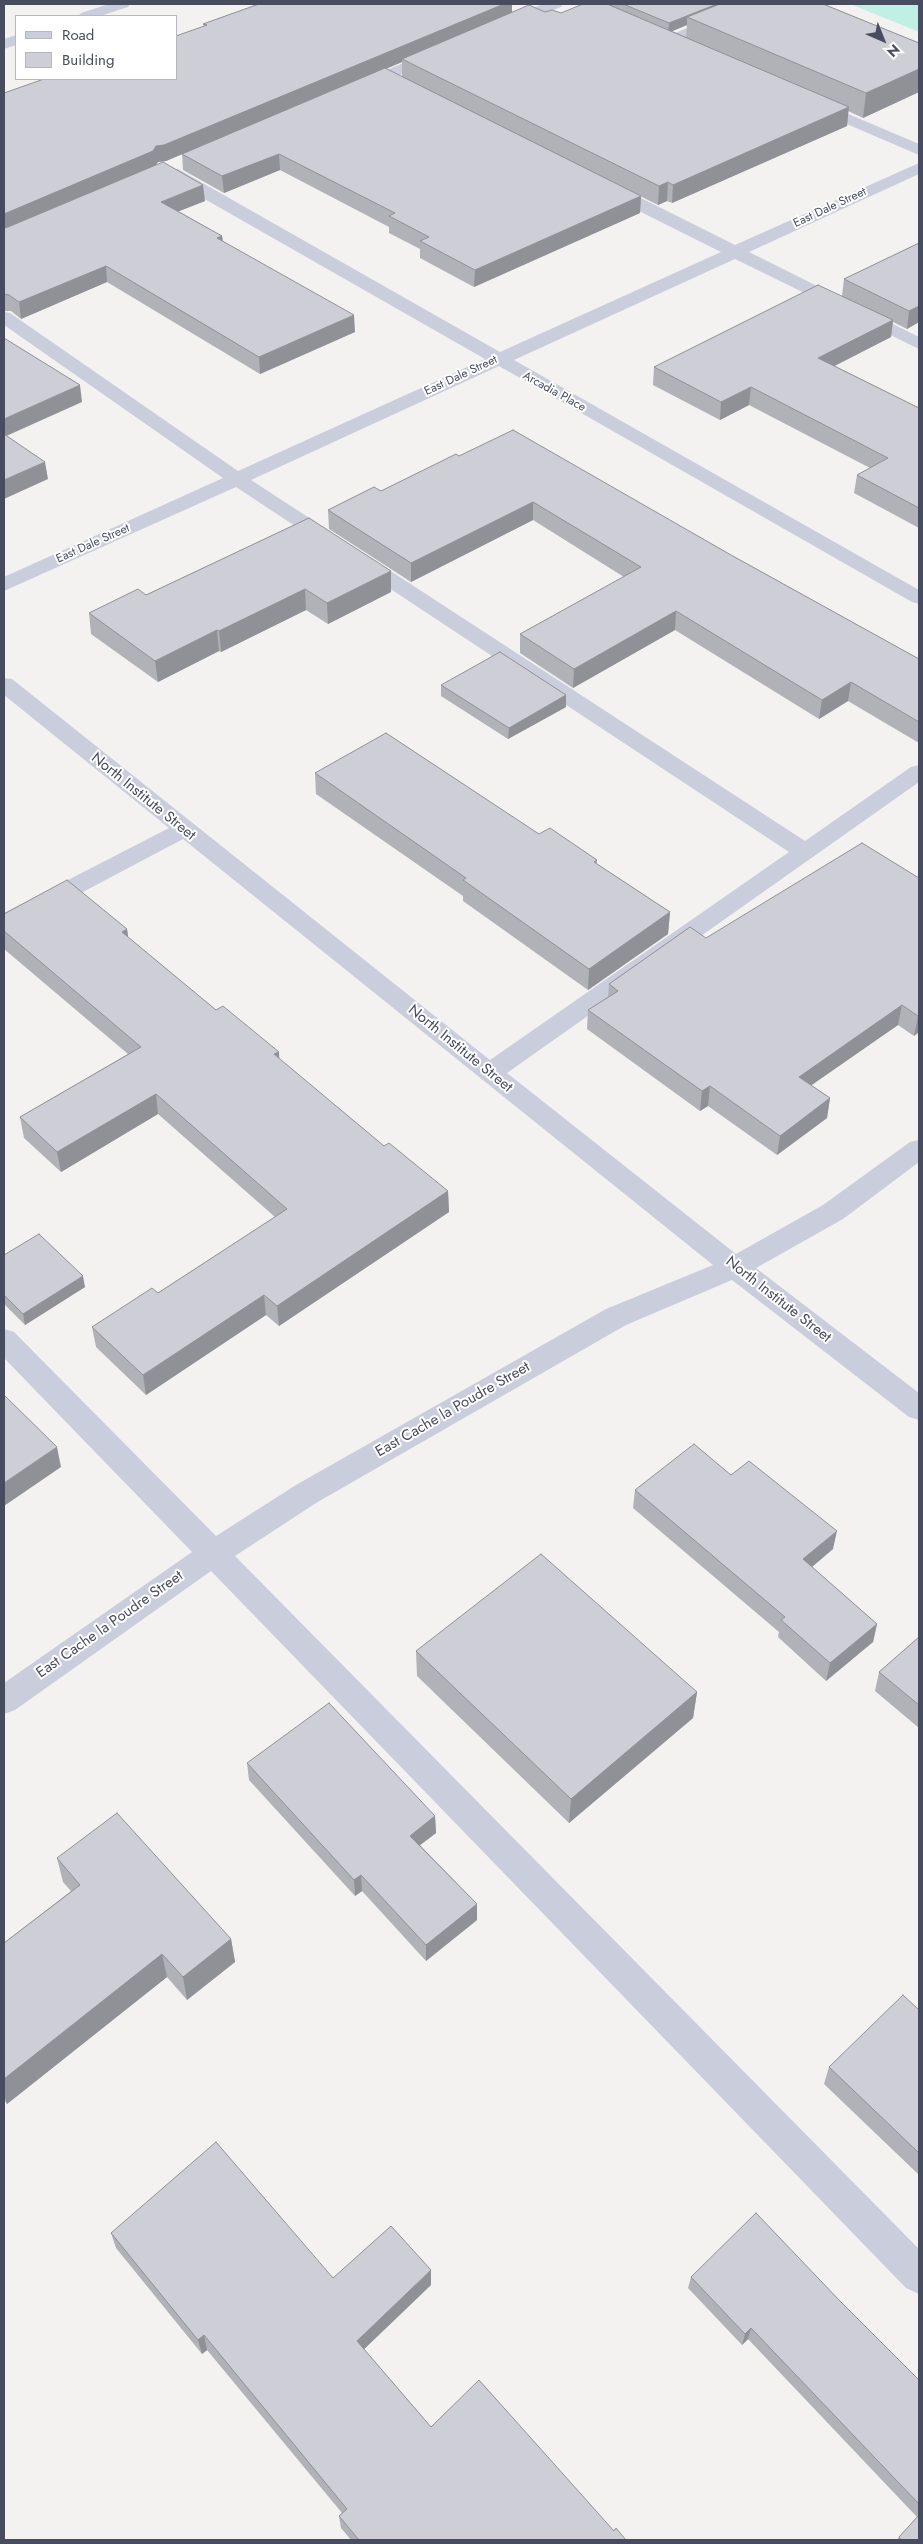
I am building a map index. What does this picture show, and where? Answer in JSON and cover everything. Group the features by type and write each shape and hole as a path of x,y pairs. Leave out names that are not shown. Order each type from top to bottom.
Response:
{"street":[{"path":"89,15 123,4"},
{"path":"493,30 556,4"},
{"path":"668,41 757,4"},
{"path":"651,34 686,49"},
{"path":"340,94 448,49"},
{"path":"384,76 402,85"},
{"path":"802,100 919,150"},
{"name":"Arcadia Place","path":"182,161 160,170 919,598"},
{"name":"East Dale Street","path":"4,584 919,168"},
{"path":"595,182 919,344"},
{"path":"4,317 237,478 805,852"},
{"name":"North Institute Street","path":"4,684 490,1073 735,1267 919,1409"},
{"path":"490,1073 919,772"},
{"path":"4,923 184,829"},
{"name":"East Cache la Poudre Street","path":"4,1700 212,1554 306,1494 616,1317 735,1267 833,1212 919,1149"},
{"path":"4,1340 919,2275"}],"green space":[{"path":"850,4 919,4 919,32"}],"building":[{"path":"259,4 504,4 164,145 156,146 153,151 4,214 4,93 41,80 178,80 178,35 207,25 203,24"},
{"path":"583,4 607,4 849,107 673,185 668,182 659,186 402,59 529,5 545,12 552,10 561,13"},
{"path":"623,4 717,4 669,23"},
{"path":"720,4 823,4 919,43 919,69 866,93 687,17"},
{"path":"385,68 641,196 475,270 420,241 429,237 389,216 395,213 279,154 222,176 182,154"},
{"path":"163,162 203,185 161,202 222,236 217,238 354,315 259,357 106,266 19,302 4,294 4,228"},
{"path":"919,243 919,306 909,311 844,279"},
{"path":"818,285 893,320 818,358 919,408 919,508 857,475 888,458 751,387 721,402 654,367"},
{"path":"4,338 80,385 4,419"},
{"path":"513,430 731,555 919,659 919,722 851,682 822,700 676,611 574,669 520,634 641,567 533,502 411,563 328,510 374,487 381,491 456,454 459,456"},
{"path":"4,434 45,462 4,480"},
{"path":"309,518 391,571 327,603 305,589 155,661 89,613 138,589 146,595"},
{"path":"500,652 566,695 509,728 441,685"},
{"path":"386,733 539,834 550,828 597,860 594,862 670,912 589,969 463,880 466,878 315,773"},
{"path":"862,843 919,878 919,1015 902,1005 799,1077 830,1098 780,1136 710,1086 702,1091 588,1010 618,991 609,984 690,927 706,938"},
{"path":"67,880 127,929 122,932 216,1010 223,1006 279,1052 274,1054 384,1146 389,1143 448,1191 277,1306 264,1295 143,1375 92,1327 152,1288 158,1293 287,1209 156,1094 57,1152 20,1117 141,1047 4,931 4,914"},
{"path":"39,1234 83,1276 23,1314 4,1295 4,1255"},
{"path":"4,1395 57,1447 4,1483"},
{"path":"694,1444 731,1475 749,1461 837,1531 803,1559 877,1624 830,1663 781,1620 785,1617 635,1490"},
{"path":"541,1554 697,1692 571,1799 416,1651"},
{"path":"919,1637 919,1705 879,1672"},
{"path":"329,1703 435,1816 410,1836 477,1904 426,1945 361,1875 354,1880 247,1763"},
{"path":"117,1813 231,1939 183,1977 162,1954 4,2079 4,1943 80,1885 57,1858"},
{"path":"903,1995 919,2010 919,2153 829,2067"},
{"path":"216,2142 333,2278 391,2226 431,2270 357,2341 431,2427 479,2380 614,2531 616,2528 626,2540 359,2540 339,2516 347,2509 204,2335 198,2340 111,2233"},
{"path":"756,2213 919,2380 919,2504 751,2328 745,2334 691,2277"},
{"path":"919,2515 919,2540 901,2540 899,2537"}]}
